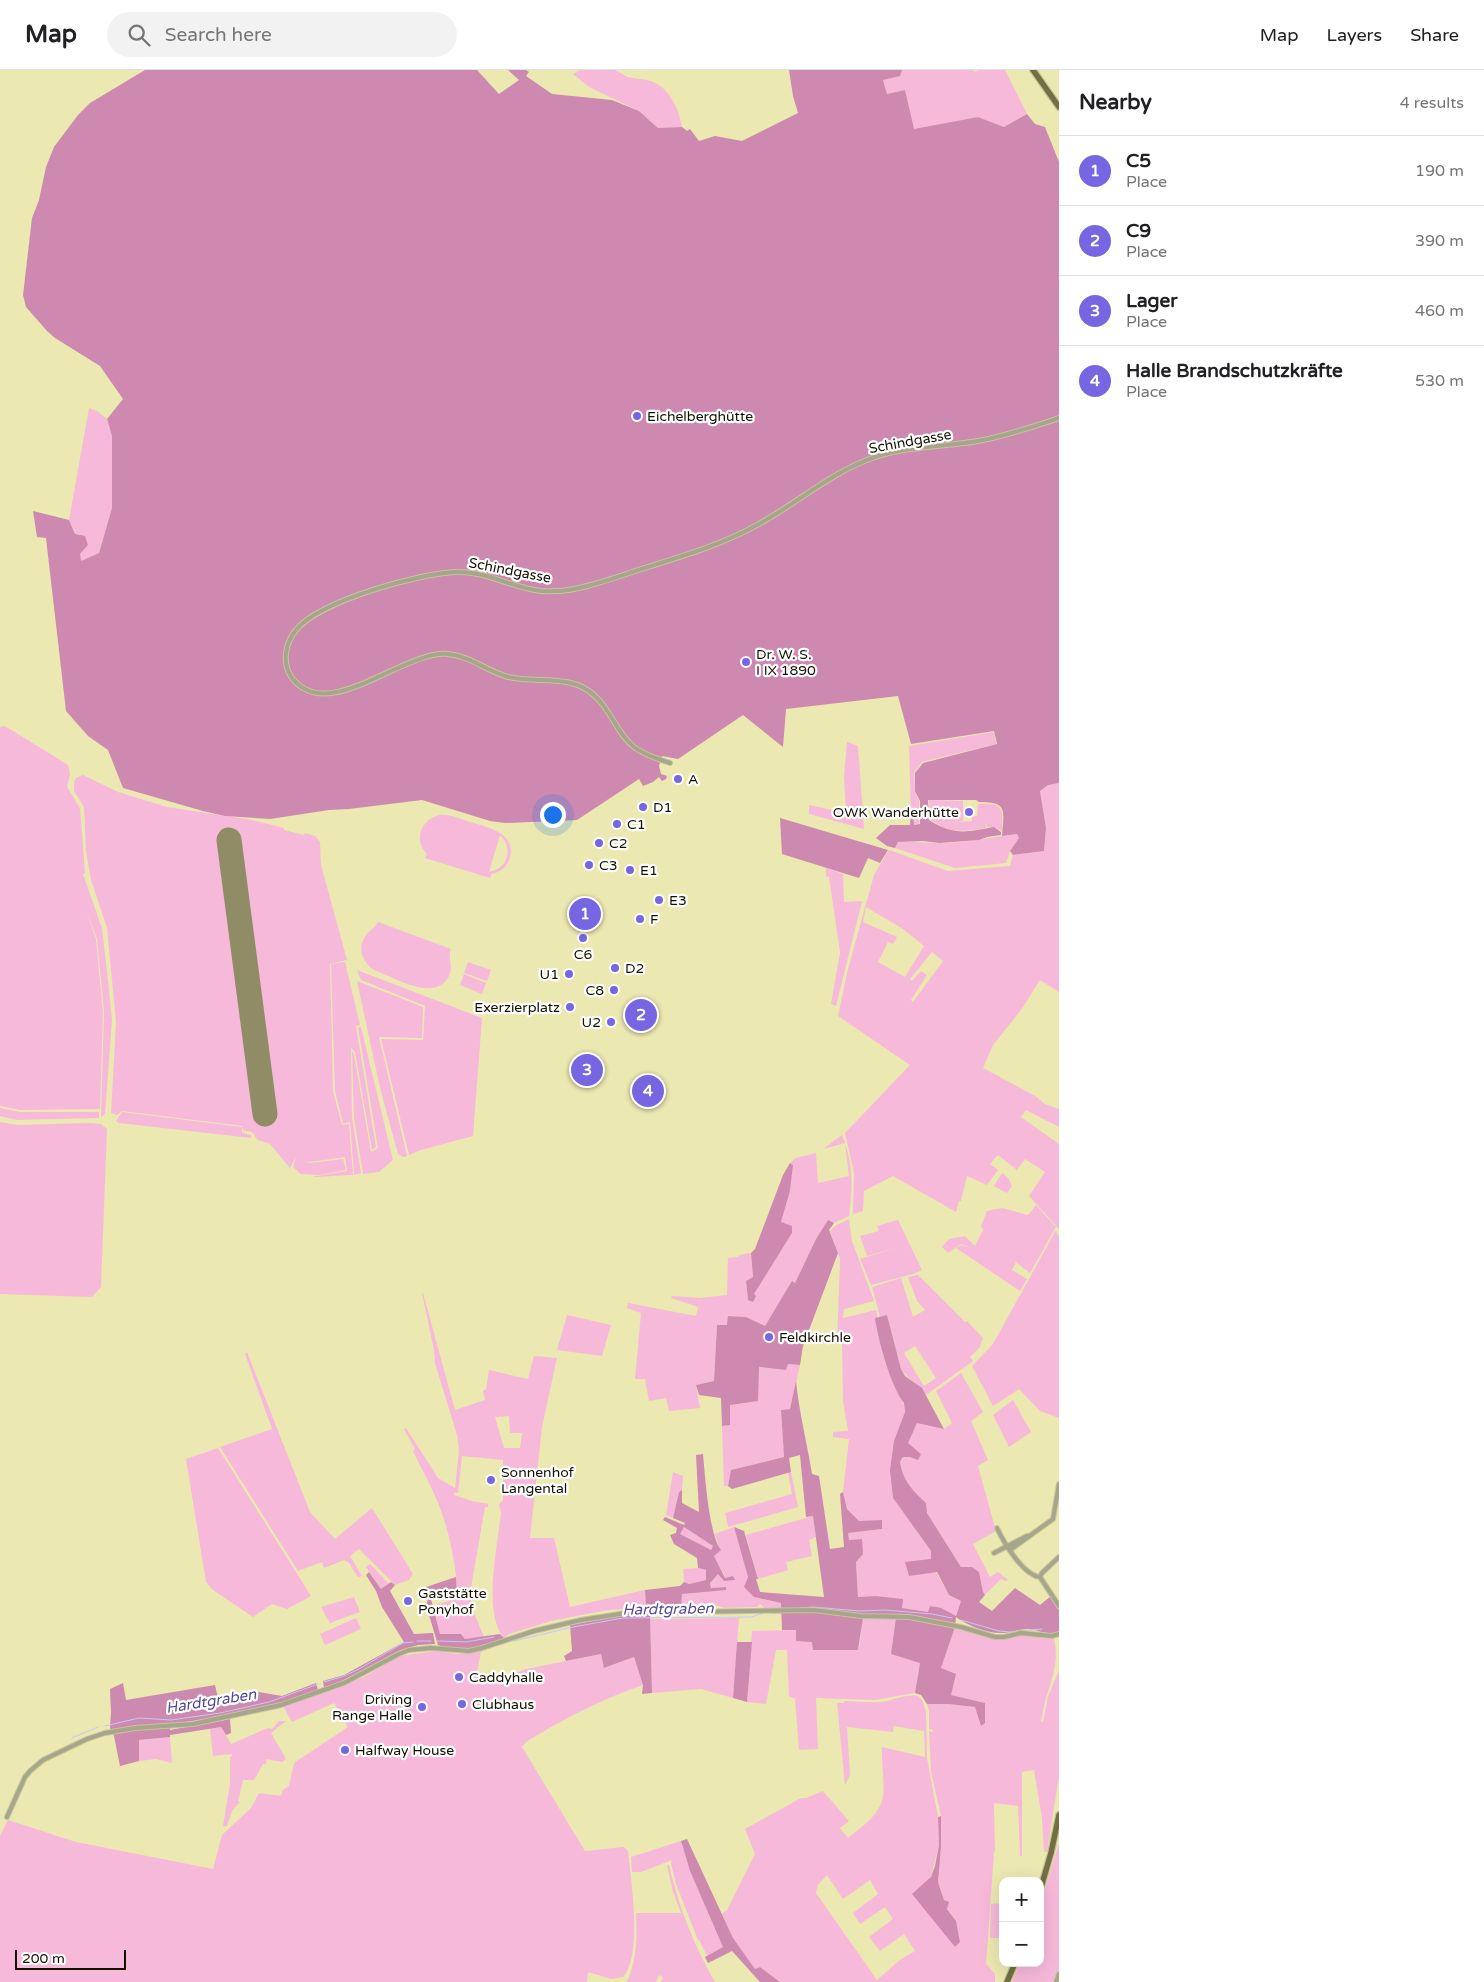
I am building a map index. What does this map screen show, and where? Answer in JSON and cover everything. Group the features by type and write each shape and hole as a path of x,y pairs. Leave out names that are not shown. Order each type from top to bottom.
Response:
{"main road":[{"path":"1033,70 1059,107"},
{"path":"1044,1877 1059,1815"},
{"path":"1007,1982 1013,1967"}],"street":[{"name":"Schindgasse","path":"670,763 636,748 626,740 595,696 576,684 551,679 519,679 507,676 464,657 440,654 420,658 345,691 323,694 315,693 299,686 289,674 286,661 287,648 296,630 318,614 351,598 394,583 439,574 461,572 489,577 541,591 586,586 710,548 781,512 832,476 878,456 977,441 1014,433 1059,418"},
{"path":"1010,1550 1053,1519 1059,1484"},
{"path":"997,1528 1010,1550 1034,1576 1040,1577 1059,1606"},
{"path":"994,1553 1034,1534"},
{"path":"1040,1577 1059,1557"},
{"path":"7,1818 25,1777 30,1771 43,1760 87,1739 104,1733 135,1728 193,1724 281,1705 344,1683 409,1650 436,1648 469,1651 557,1625 626,1613 814,1610 861,1616 909,1617 961,1627 995,1637 1021,1633 1052,1636 1059,1634"},
{"path":"1056,1982 1059,1974"}],"shaded area":[{"path":"145,70 477,70 499,94 519,80 508,70 526,70 529,72 526,76 552,94 612,100 639,111 658,128 682,127 687,131 690,129 699,141 715,136 742,141 798,113 789,70 902,70 900,76 883,80 887,94 905,90 914,129 978,117 1004,127 1027,114 1035,124 1045,127 1059,162 1059,783 1048,785 1040,791 1046,828 1044,851 1013,855 1010,851 1019,838 1017,834 1002,836 1003,814 1000,806 976,800 928,800 929,820 954,831 994,827 1001,832 1001,835 979,840 939,843 923,841 898,842 895,848 887,846 876,838 890,825 910,825 911,814 913,814 914,825 920,824 920,801 915,791 915,773 923,763 997,744 994,731 911,744 898,696 786,709 783,747 743,715 678,759 662,756 659,766 661,774 667,776 666,779 662,781 659,777 643,786 639,779 577,820 505,823 490,821 422,800 329,810 270,819 225,816 123,788 108,750 88,736 66,711 46,538 37,537 33,511 69,520 75,534 85,536 88,545 80,554 81,561 99,553 112,508 112,436 107,419 123,399 100,366 47,331 26,307 23,295 32,218 39,200 46,167 54,147 78,115 90,103"},
{"path":"580,70 615,70 628,77 648,80 658,84 673,100 679,113 682,127 658,128 639,111 589,87 573,74"},
{"path":"902,70 973,70 974,72 979,70 1005,70 1027,114 1004,127 978,117 913,130 905,90 887,94 883,80 899,76"},
{"path":"89,408 97,411 107,419 112,436 112,508 99,553 80,562 80,554 88,545 85,537 75,534 69,520"},
{"path":"5,726 68,765 70,774 67,787 80,808 85,873 83,874 102,928 112,1020 105,1114 101,1117 104,1012 97,939 86,910 96,939 103,1013 100,1109 20,1110 0,1106 0,727"},
{"path":"994,732 996,744 922,762 914,773 915,790 919,801 919,824 914,825 914,813 911,814 909,746"},
{"path":"847,742 858,746 864,829 809,814 809,805 846,813 844,776"},
{"path":"83,775 118,792 167,807 252,820 284,828 284,830 315,836 320,842 321,865 347,960 330,964 333,1091 342,1125 349,1124 353,1175 310,1177 347,1171 345,1157 305,1161 310,1163 343,1159 346,1170 320,1175 301,1174 293,1167 296,1157 290,1168 270,1144 258,1140 252,1132 243,1130 242,1126 122,1111 117,1115 111,1113 116,1022 107,928 91,880 86,851 84,807 74,791 76,778"},
{"path":"1059,783 1059,992 1040,980 1021,1010 993,1045 983,1068 1035,1096 1045,1104 1059,1109 1059,1127 1026,1110 1021,1117 1059,1144 1059,1229 1029,1196 1045,1172 1025,1159 1017,1170 998,1155 990,1164 998,1170 987,1185 967,1176 961,1201 959,1201 956,1212 893,1176 864,1191 863,1211 853,1214 854,1173 845,1133 910,1065 838,1016 848,969 874,875 889,850 948,871 1010,866 1013,855 1044,851 1046,828 1040,791 1048,785","holes":["866,907 903,929 924,946 905,977 878,962 888,942 893,944 897,937 863,922","932,952 943,961 913,1002 911,1000 927,975 921,971 912,981 910,979"]},
{"path":"929,800 963,801 963,821 946,823 972,821 972,817 977,816 978,804 997,806 1000,808 1002,817 1002,831 994,827 987,827 985,822 986,828 981,829 962,831 946,829 930,819"},
{"path":"440,815 451,816 485,826 500,833 510,844 511,851 506,865 500,871 492,874 490,878 425,858 427,854 420,843 421,831 424,825 433,817","holes":["500,835 508,852 505,862 501,867 489,872"]},
{"path":"780,818 888,850 880,863 868,858 859,878 782,854"},
{"path":"1017,834 1020,839 1010,851 1006,863 955,868 895,848 898,842 950,843"},
{"path":"826,868 843,874 844,902 862,901 836,1006 831,1004 840,952"},
{"path":"378,922 451,949 450,972 443,984 434,988 414,986 403,983 370,967 364,959 361,949 367,934"},
{"path":"345,962 360,1025 356,1026 376,1147 372,1150 355,1052 351,1048 352,1117 361,1173 354,1175 350,1122 343,1124 335,1091 331,964"},
{"path":"468,962 491,970 487,981 464,973"},
{"path":"357,970 482,1018 473,1136 409,1155 381,1039 423,1040 425,1006 361,980"},
{"path":"464,974 486,983 482,994 460,985"},
{"path":"357,981 423,1007 422,1038 379,1037 407,1156 403,1157 398,1154 380,1088"},
{"path":"358,1027 361,1027 393,1160 379,1172 363,1174 354,1119 352,1051 371,1152 378,1148"},
{"path":"0,1108 20,1112 99,1112 99,1118 17,1120 0,1116"},
{"path":"122,1112 242,1127 242,1133 251,1135 251,1138 119,1123 116,1121"},
{"path":"0,1122 17,1125 90,1123 101,1124 107,1129 101,1287 92,1297 0,1294"},
{"path":"842,1135 845,1143 823,1149"},
{"path":"845,1143 851,1175 849,1216 834,1223 828,1220 816,1239 795,1283 792,1282 765,1326 746,1317 728,1316 728,1325 717,1325 714,1381 696,1385 700,1408 669,1411 666,1398 649,1401 645,1379 635,1379 641,1313 627,1308 628,1303 696,1316 698,1307 671,1298 672,1296 700,1298 727,1295 728,1258 751,1253 753,1277 746,1281 748,1300 792,1233 781,1222 790,1191 793,1165 790,1163 796,1158 816,1153 818,1183 849,1176"},
{"path":"790,1163 793,1165 790,1191 781,1222 792,1226 792,1233 754,1294 756,1296 753,1302 748,1300 746,1281 753,1277 751,1253 755,1249 783,1175"},
{"path":"1002,1173 1008,1178 1012,1186 1007,1193 994,1186"},
{"path":"1036,1205 1056,1227 1030,1273 1016,1262 1012,1270 1027,1279 1020,1291 956,1248 961,1245 971,1248 961,1244 948,1253 942,1247 949,1239 965,1236 975,1246 983,1230 981,1226 987,1211 1002,1208 1028,1215"},
{"path":"849,1219 852,1241 874,1301 844,1309 843,1318 876,1310 883,1354 905,1407 893,1498 931,1551 931,1559 909,1575 936,1572 949,1595 961,1601 956,1616 901,1608 903,1599 876,1596 858,1597 856,1562 862,1539 849,1540 848,1533 882,1529 882,1521 859,1521 847,1509 843,1492 849,1439 833,1437 833,1432 848,1431 843,1401 842,1344 837,1343 840,1259 830,1231 835,1226"},
{"path":"828,1220 834,1223 829,1230 838,1253 803,1346 800,1365 788,1364 786,1370 759,1367 758,1401 730,1405 730,1425 722,1426 721,1398 699,1395 696,1385 714,1381 717,1325 727,1325 728,1316 746,1317 765,1326 792,1281 795,1283 816,1239"},
{"path":"898,1220 922,1270 871,1285 860,1259 896,1248 867,1256 860,1236 879,1231 877,1226"},
{"path":"1056,1230 1059,1237 1059,1418 1040,1411 1019,1389 993,1406 972,1366 993,1344"},
{"path":"918,1275 983,1338 980,1347 970,1357 973,1361 926,1395 901,1369 887,1315 880,1317 872,1287 901,1278 913,1317 925,1310 917,1301 908,1277","holes":["915,1346 936,1378 924,1386 904,1353"]},
{"path":"422,1293 455,1410 485,1400 483,1391 486,1389 489,1370 528,1379 534,1356 557,1358 542,1427 530,1538 554,1538 570,1607 645,1590 646,1608 607,1610 551,1621 509,1634 504,1638 497,1627 493,1596 493,1578 501,1512 499,1505 503,1500 503,1460 462,1456 458,1493 455,1492 454,1495 488,1504 488,1507 485,1507 470,1593 472,1608 484,1637 465,1639 461,1634 440,1634 433,1606 458,1598 454,1562 442,1514 413,1451 415,1449 404,1429 406,1428 438,1478 455,1488 459,1451 457,1435 435,1363","holes":["509,1416 510,1433 522,1433 520,1448 504,1448 495,1417"]},
{"path":"567,1315 611,1325 602,1356 557,1350"},
{"path":"887,1315 901,1369 905,1376 922,1388 944,1429 917,1423 908,1443 921,1454 918,1460 903,1457 900,1462 906,1480 926,1503 927,1513 961,1567 972,1567 979,1572 985,1595 979,1602 992,1611 1015,1588 1040,1605 1051,1596 1059,1610 1059,1632 1051,1633 1028,1629 1004,1633 985,1631 956,1617 955,1627 941,1668 956,1674 951,1695 985,1703 985,1723 981,1726 975,1707 927,1704 921,1695 915,1693 920,1663 891,1654 896,1618 863,1618 858,1650 813,1650 812,1642 796,1641 796,1630 782,1630 781,1603 754,1597 744,1587 748,1577 734,1527 744,1531 760,1592 824,1597 813,1516 806,1517 800,1455 789,1458 791,1472 732,1489 728,1486 731,1470 784,1457 781,1410 790,1409 796,1381 812,1474 819,1476 830,1549 844,1547 840,1494 843,1492 847,1509 859,1521 882,1520 882,1529 848,1533 849,1540 862,1539 863,1554 856,1562 858,1597 876,1596 903,1599 902,1608 928,1612 930,1606 941,1608 956,1616 961,1601 949,1595 937,1572 909,1576 905,1562 931,1559 931,1551 893,1498 890,1470 894,1441 905,1412 904,1403 894,1386 886,1363 875,1318"},
{"path":"247,1352 310,1512 335,1539 372,1508 413,1574 409,1580 395,1585 359,1549 350,1556 362,1576 358,1577 349,1563 344,1560 324,1568 322,1562 298,1571 220,1447 272,1429 245,1354"},
{"path":"788,1364 800,1365 790,1409 781,1410 784,1457 731,1470 728,1486 724,1486 722,1426 730,1425 730,1405 759,1367 785,1370"},
{"path":"961,1373 983,1412 971,1421 988,1460 978,1466 996,1531 973,1544 990,1577 998,1572 1008,1580 1001,1579 985,1595 979,1572 972,1567 961,1567 927,1513 926,1503 906,1480 900,1462 903,1457 921,1454 907,1443 917,1422 944,1429 952,1423 936,1391"},
{"path":"1013,1400 1031,1432 1009,1447 993,1415"},
{"path":"218,1448 311,1596 287,1609 272,1604 253,1617 213,1590 206,1582 186,1459"},
{"path":"703,1454 706,1490 713,1532 721,1550 714,1556 725,1578 733,1576 735,1580 724,1581 718,1574 710,1583 711,1588 726,1587 726,1590 682,1594 681,1607 646,1608 645,1590 680,1586 684,1582 689,1584 706,1580 706,1570 698,1568 697,1558 674,1544 670,1535 676,1533 677,1528 663,1520 665,1517 684,1525 685,1523 673,1518 679,1492 682,1490 682,1503 699,1512 696,1455","holes":["684,1527 713,1546 711,1550 680,1534"]},
{"path":"673,1472 683,1476 682,1490 679,1492 673,1518 666,1515"},
{"path":"791,1472 798,1507 728,1527 725,1513 792,1494 788,1473"},
{"path":"813,1516 816,1537 809,1540 812,1556 786,1562 788,1570 758,1579 746,1535"},
{"path":"684,1527 713,1546 711,1550 679,1534"},
{"path":"734,1527 754,1597 781,1603 782,1614 772,1614 760,1604 757,1607 725,1608 710,1604 688,1606 681,1604 682,1594 726,1589 726,1587 712,1588 710,1583 718,1573 726,1578 713,1556 719,1547 715,1534"},
{"path":"370,1564 389,1584 381,1589 366,1567"},
{"path":"698,1568 706,1570 706,1580 689,1584 684,1582 683,1569"},
{"path":"369,1572 381,1589 391,1582 395,1585 390,1591 414,1634 433,1633 435,1644 418,1645 401,1650 362,1673 324,1688 323,1681 344,1675 404,1642 382,1607 376,1591 366,1575"},
{"path":"456,1577 457,1593 431,1599 440,1634 461,1634 465,1639 500,1634 504,1638 488,1644 462,1649 446,1648 438,1645 426,1605 428,1599 426,1587"},
{"path":"354,1597 360,1612 330,1623 321,1607"},
{"path":"650,1614 652,1693 642,1694 643,1685 634,1657 604,1668 601,1654 566,1661 564,1656 572,1651 570,1625 626,1615"},
{"path":"356,1618 361,1629 325,1645 320,1634"},
{"path":"739,1618 733,1698 701,1689 652,1693 650,1619"},
{"path":"863,1618 896,1618 920,1663 915,1693 875,1700 816,1698 818,1749 799,1750 795,1699 789,1696 787,1650 776,1650 766,1704 747,1702 752,1631 796,1630 812,1642 859,1649"},
{"path":"955,1627 984,1637 1007,1639 1022,1635 1054,1639 1055,1667 1041,1722 1043,1722 1048,1696 1059,1671 1059,1776 1047,1852 1044,1852 1042,1818 1034,1770 1022,1772 1022,1856 1020,1856 1018,1806 994,1803 995,1851 986,1964 995,1974 995,1982 780,1982 760,1967 755,1969 733,1938 722,1914 727,1910 755,1854 745,1829 801,1798 806,1798 823,1791 849,1821 840,1828 848,1838 874,1815 881,1804 883,1797 882,1747 925,1757 924,1731 894,1726 893,1732 847,1727 850,1775 845,1785 837,1703 844,1703 845,1701 882,1702 904,1696 918,1696 922,1700 926,1712 927,1758 938,1817 939,1845 931,1877 954,1947 956,1921 947,1908 938,1882 941,1816 931,1772 929,1731 933,1732 933,1730 929,1729 927,1704 976,1707 981,1726 985,1703 950,1695 941,1668","holes":["827,1875 843,1899 870,1880 878,1894 853,1913 860,1924 885,1907 893,1919 869,1937 880,1951 904,1934 915,1951 900,1960 877,1980 816,1893 818,1885"]},
{"path":"737,1642 752,1642 747,1702 733,1698"},
{"path":"436,1651 458,1654 481,1651 477,1673 501,1678 526,1669 601,1654 605,1668 634,1657 643,1685 597,1703 569,1717 526,1742 522,1747 585,1851 624,1847 628,1851 633,1898 634,1935 633,1952 623,1977 611,1979 588,1972 587,1982 0,1982 0,1836 8,1820 76,1842 213,1869 222,1835 251,1808 259,1793 281,1796 283,1790 289,1786 294,1763 348,1727 334,1703 292,1722 283,1706 333,1690 366,1676 400,1656"},
{"path":"123,1683 126,1700 215,1685 218,1698 252,1691 282,1696 316,1683 318,1690 245,1712 169,1724 170,1730 230,1719 231,1733 226,1735 221,1727 170,1735 170,1737 139,1740 139,1761 120,1766 114,1736 110,1728 110,1689"},
{"path":"279,1721 286,1721 271,1733 286,1759 282,1762 267,1759 266,1764 263,1764 254,1780 243,1780 238,1801 240,1802 232,1811 227,1826 223,1826 230,1784 230,1757 232,1754 213,1756 210,1728 221,1727 231,1744 268,1728 272,1729"},
{"path":"170,1737 172,1763 156,1759 139,1761 139,1740"},
{"path":"941,1816 938,1882 944,1900 949,1902 947,1909 956,1921 960,1942 955,1947 912,1894 931,1877 939,1845 938,1817"},
{"path":"687,1839 733,1938 755,1969 760,1967 780,1982 760,1982 732,1951 708,1963 705,1957 723,1947 690,1871 681,1841"},
{"path":"681,1841 690,1871 724,1947 707,1956 698,1940 676,1884 672,1860 641,1872 632,1872 631,1857"},
{"path":"1059,1843 1059,1973 1055,1982 1012,1982 1018,1967 1044,1967 1044,1892"},
{"path":"667,1865 669,1865 688,1926 715,1982 661,1982 663,1977 659,1975 656,1982 627,1982 636,1948 636,1913 681,1913 673,1892"},
{"path":"999,1903 999,1938 990,1938 991,1904"}],"waterway":[{"name":"Hardtgraben","path":"792,1609 813,1607 860,1611 885,1610 932,1614 952,1618"},
{"name":"Hardtgraben","path":"514,1641 573,1627 623,1618 751,1617 764,1613"},
{"path":"961,1620 999,1631 1010,1632 1042,1629"},
{"name":"Hardtgraben","path":"437,1641 466,1642 494,1637"},
{"name":"Hardtgraben","path":"417,1641 431,1641"},
{"name":"Hardtgraben","path":"324,1682 359,1669 403,1643 413,1642"},
{"name":"Hardtgraben","path":"105,1726 139,1718 171,1720 220,1713 269,1702 318,1684"},
{"name":"Hardtgraben","path":"72,1738 98,1727"}],"runway":[{"path":"229,840 265,1114"}],"place":[{"name":"Eichelberghütte","path":"637,416"},
{"name":"Dr. W. S. I IX 1890","path":"746,662"},
{"name":"A","path":"678,779"},
{"name":"D1","path":"643,807"},
{"name":"OWK Wanderhütte","path":"969,812"},
{"name":"C1","path":"617,824"},
{"name":"C2","path":"599,843"},
{"name":"C3","path":"589,865"},
{"name":"E1","path":"630,870"},
{"name":"E3","path":"659,900"},
{"name":"C5","path":"585,914"},
{"name":"F","path":"640,919"},
{"name":"C6","path":"583,938"},
{"name":"D2","path":"615,968"},
{"name":"U1","path":"569,974"},
{"name":"C8","path":"614,990"},
{"name":"Exerzierplatz","path":"570,1007"},
{"name":"C9","path":"641,1015"},
{"name":"U2","path":"611,1022"},
{"name":"Lager","path":"587,1070"},
{"name":"Halle Brandschutzkräfte","path":"648,1091"},
{"name":"Feldkirchle","path":"769,1337"},
{"name":"Sonnenhof Langental","path":"491,1480"},
{"name":"Gaststätte Ponyhof","path":"408,1601"},
{"name":"Caddyhalle","path":"459,1677"},
{"name":"Clubhaus","path":"462,1704"},
{"name":"Driving Range Halle","path":"422,1707"},
{"name":"Halfway House","path":"345,1750"}]}
